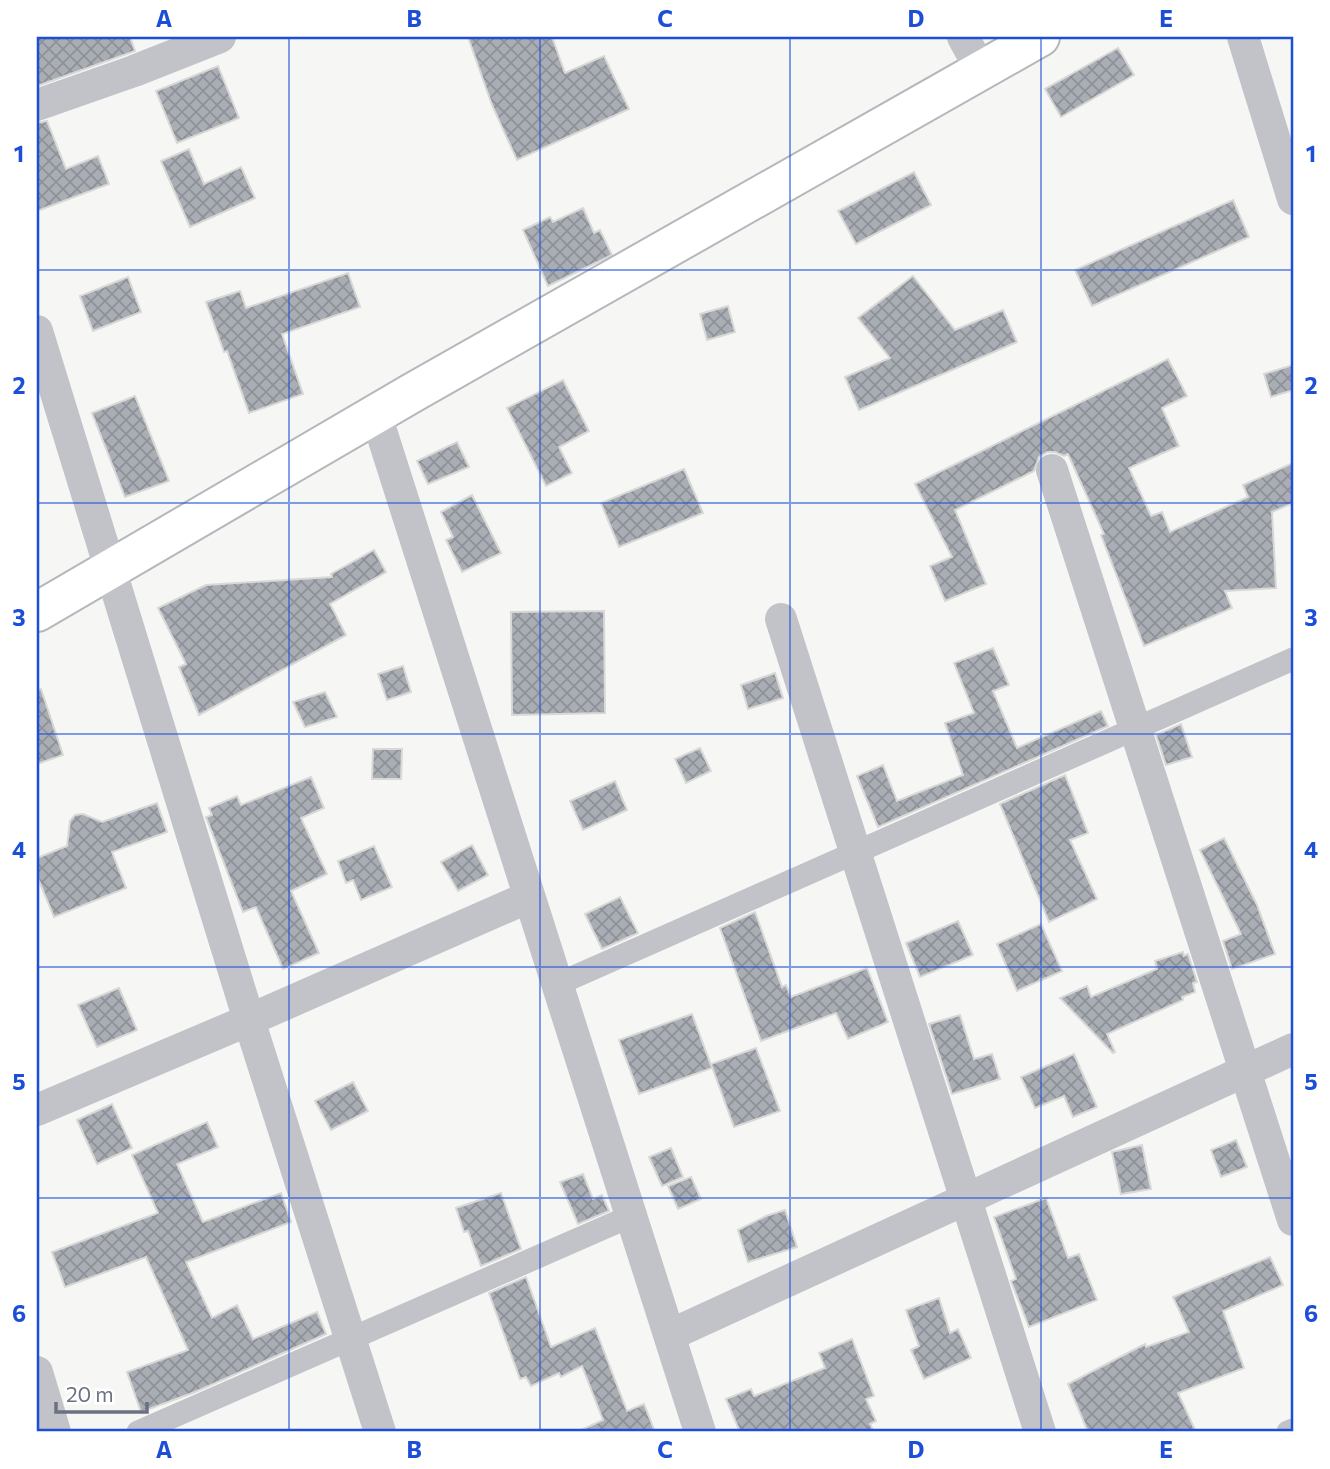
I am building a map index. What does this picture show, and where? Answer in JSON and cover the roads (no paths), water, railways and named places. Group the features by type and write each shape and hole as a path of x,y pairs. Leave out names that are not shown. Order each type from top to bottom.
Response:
{"main road":[{"path":"37,612 376,415 1040,37"}],"street":[{"path":"37,105 220,37"},
{"path":"963,37 981,70"},
{"path":"1243,37 1293,199"},
{"path":"37,331 249,1020 380,1432"},
{"path":"376,415 700,1432"},
{"path":"1052,470 1293,1220"},
{"path":"781,619 1040,1432"},
{"path":"558,984 1293,659"},
{"path":"37,1110 529,897"},
{"path":"670,1335 1293,1049"},
{"path":"138,1432 631,1216"},
{"path":"37,1372 55,1432"},
{"path":"1288,1432 1293,1430"}]}
